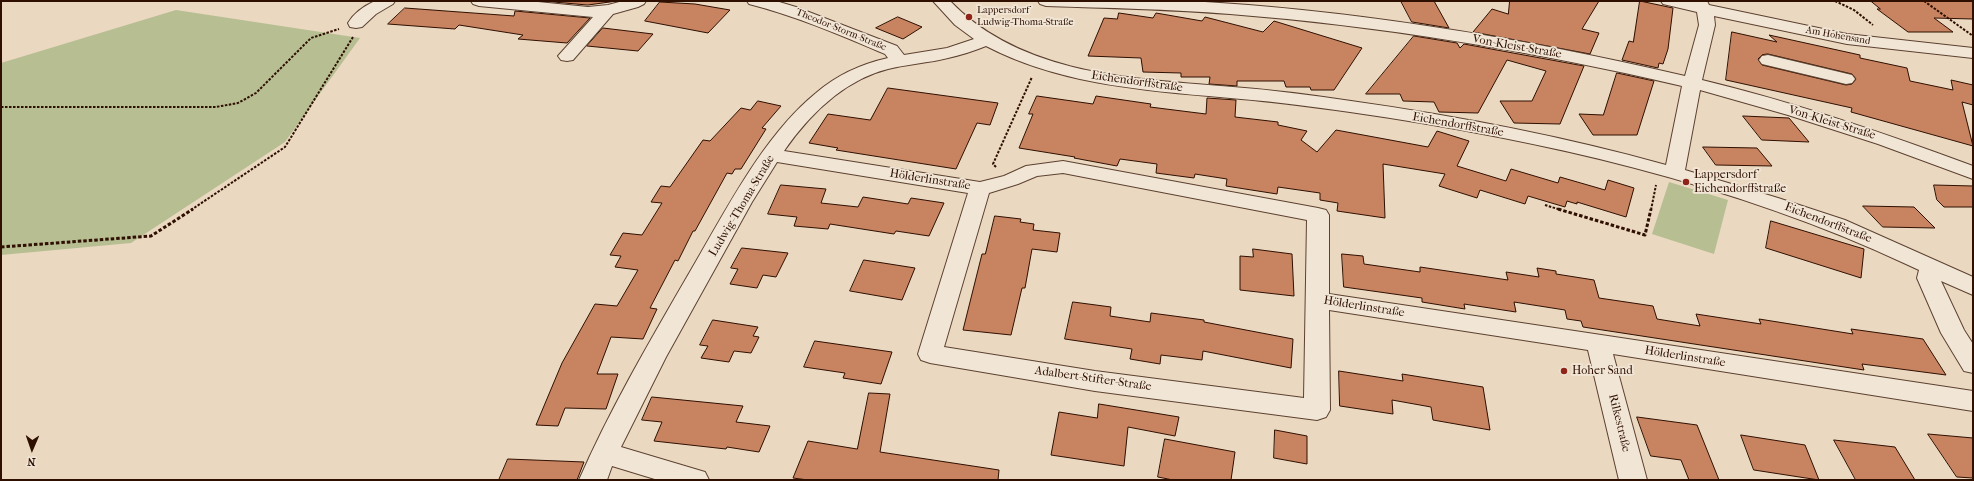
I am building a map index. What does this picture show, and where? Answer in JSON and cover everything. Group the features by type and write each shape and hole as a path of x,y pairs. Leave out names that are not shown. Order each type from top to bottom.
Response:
{"street":[{"path":"356,23 370,10 387,1"},
{"path":"479,1 552,9 606,12 622,8 638,1"},
{"name":"Theodor-Storm-Straße","path":"755,1 780,6 826,23 891,50 899,60"},
{"name":"Eichendorffstraße","path":"941,1 967,26 986,40 1039,62 1104,80 1141,85 1276,97 1365,108 1479,128 1569,146 1666,171 1780,204 1853,232 1973,287"},
{"name":"Von-Kleist-Straße","path":"1046,1 1230,8 1384,25 1559,54 1692,83 1845,126 1973,173"},
{"name":"Am Hohensand","path":"1669,1 1701,5 1839,37 1900,46 1973,53"},
{"path":"1666,171 1692,83 1707,24 1701,5"},
{"path":"567,56 606,12"},
{"name":"Ludwig-Thoma-Straße","path":"593,480 604,453 646,370 735,214 772,154 808,109 827,91 846,79 869,69 899,60 948,53 986,40"},
{"path":"1768,60 1846,79"},
{"name":"Hölderlinstraße","path":"772,154 980,189 1011,180 1033,170 1063,167 1318,215 1318,300 1973,401"},
{"name":"Adalbert-Stifter-Straße","path":"980,189 930,354 1095,381 1317,410 1318,300"},
{"path":"1931,267 1928,278 1953,333 1973,364"},
{"name":"Rilkestraße","path":"1598,343 1633,480"},
{"path":"604,453 695,480"}],"path":[{"path":"1835,1 1854,10 1900,46"},
{"path":"1924,1 1973,36"},
{"path":"1,107 216,107 238,103 256,93 311,38 356,23"},
{"path":"1,247 150,236 236,181 285,147 351,42 356,23"},
{"path":"1011,180 993,164 1039,62"},
{"path":"1545,205 1645,234 1666,171"}],"green space":[{"path":"176,10 360,38 285,142 131,243 1,255 1,63"},
{"path":"1669,182 1728,200 1714,254 1652,234"}],"building":[{"path":"543,1 617,1 588,5"},
{"path":"1401,1 1434,1 1449,28 1412,22"},
{"path":"1510,1 1599,1 1582,29 1599,33 1590,54 1473,32 1492,9 1508,14"},
{"path":"1640,1 1673,8 1668,49 1663,64 1659,63 1658,68 1622,60 1629,41 1633,42"},
{"path":"1871,1 1973,1 1973,19 1934,18 1953,32 1908,32 1877,9 1880,9"},
{"path":"660,2 695,4 730,10 708,33 645,21"},
{"path":"405,8 514,16 515,11 590,18 567,43 518,39 523,35 459,25 455,29 388,24"},
{"path":"1119,13 1153,18 1156,13 1202,21 1205,17 1263,32 1274,21 1362,48 1334,90 1311,90 1310,87 1286,87 1284,81 1237,81 1237,86 1209,84 1210,77 1181,77 1181,73 1143,72 1141,58 1088,56 1104,18 1117,19"},
{"path":"898,17 922,27 903,39 876,28"},
{"path":"603,28 653,34 638,51 587,46"},
{"path":"1732,32 1777,42 1769,35 1860,55 1860,58 1907,68 1910,81 1953,90 1951,80 1973,85 1973,105 1962,102 1973,146 1851,112 1852,108 1726,80","holes":["1768,54 1852,74 1856,79 1852,84 1846,85 1762,65 1758,59 1762,55"]},
{"path":"1414,36 1457,43 1460,48 1464,44 1584,66 1560,124 1514,123 1500,101 1532,101 1546,71 1507,60 1478,113 1439,112 1434,102 1403,101 1400,94 1366,94"},
{"path":"1617,73 1654,81 1637,135 1593,135 1579,114 1603,115"},
{"path":"888,88 998,103 990,125 977,123 956,169 836,150 838,148 809,143 828,114 870,120"},
{"path":"1037,96 1093,104 1096,96 1151,104 1150,107 1206,114 1207,98 1236,100 1235,117 1278,122 1278,125 1307,131 1301,140 1317,152 1336,130 1428,147 1437,131 1469,141 1457,166 1506,181 1511,169 1558,183 1560,177 1605,190 1608,180 1634,188 1626,217 1577,202 1577,204 1567,201 1565,207 1528,196 1525,204 1480,190 1477,198 1439,186 1445,174 1383,164 1385,218 1337,211 1338,203 1320,200 1320,193 1278,187 1277,194 1226,186 1227,179 1195,174 1194,178 1156,173 1157,164 1120,159 1117,166 1074,158 1075,157 1019,148 1033,114 1029,114"},
{"path":"758,101 781,106 762,128 766,129 741,169 735,169 732,174 727,173 695,231 693,231 678,261 675,260 650,308 657,309 643,339 611,337 597,374 618,374 606,409 565,408 558,426 536,425 562,363 595,304 617,306 638,270 615,267 621,256 610,255 623,233 642,235 662,203 651,202 661,186 670,187 703,140 710,141 741,108 750,110"},
{"path":"1743,116 1789,118 1809,142 1762,140"},
{"path":"1703,147 1757,148 1772,166 1716,165"},
{"path":"781,185 826,189 821,203 858,207 863,197 908,204 911,198 944,203 929,236 896,231 894,234 830,224 828,229 794,226 797,217 768,214"},
{"path":"1934,185 1973,186 1973,207 1944,207 1937,200"},
{"path":"1863,206 1914,207 1935,228 1883,227"},
{"path":"995,216 1021,219 1020,222 1034,224 1033,230 1060,233 1057,252 1032,249 1025,288 1022,288 1011,335 963,330 982,254 985,254"},
{"path":"1771,221 1864,249 1861,278 1766,248"},
{"path":"742,248 788,253 776,277 763,275 757,288 730,284 738,269 731,268"},
{"path":"1253,249 1292,254 1294,296 1240,290 1240,256 1253,257"},
{"path":"1342,254 1363,256 1364,264 1420,272 1420,267 1508,280 1506,272 1539,277 1537,268 1556,271 1556,274 1594,280 1599,298 1653,306 1657,319 1700,326 1696,314 1761,324 1759,319 1853,334 1851,329 1923,339 1946,375 1862,364 1864,370 1583,327 1581,321 1567,319 1565,310 1514,302 1516,312 1464,304 1465,309 1422,302 1422,298 1344,287"},
{"path":"864,260 915,268 902,300 850,291"},
{"path":"1073,302 1111,307 1110,316 1150,322 1151,313 1204,320 1204,322 1293,339 1291,368 1203,351 1202,360 1161,355 1160,364 1130,359 1132,349 1065,339"},
{"path":"713,320 758,327 753,336 759,337 751,353 734,351 729,362 701,358 708,346 700,345"},
{"path":"815,341 892,352 881,384 843,378 845,373 804,367"},
{"path":"1339,371 1403,381 1402,374 1483,387 1490,430 1433,420 1431,407 1392,400 1393,414 1340,406"},
{"path":"869,393 890,394 880,452 999,470 998,480 808,480 793,478 808,441 857,449"},
{"path":"652,397 743,406 736,422 770,426 759,452 727,447 726,449 654,441 662,422 642,420"},
{"path":"1099,404 1179,417 1175,436 1128,427 1124,466 1051,455 1059,412 1097,418"},
{"path":"1637,417 1697,425 1719,480 1689,480 1681,460 1651,456"},
{"path":"1275,430 1307,436 1307,464 1274,458"},
{"path":"1928,434 1973,438 1973,478 1957,477"},
{"path":"1741,435 1805,445 1819,480 1754,470"},
{"path":"1165,439 1235,452 1231,480 1173,480 1158,477"},
{"path":"1834,440 1895,447 1915,480 1856,480"},
{"path":"508,459 584,462 577,480 499,480"}],"place":[{"name":"Lappersdorf Ludwig-Thoma-Straße","path":"969,17"},
{"name":"Lappersdorf Eichendorffstraße","path":"1686,182"},
{"name":"Hoher Sand","path":"1564,371"}]}
